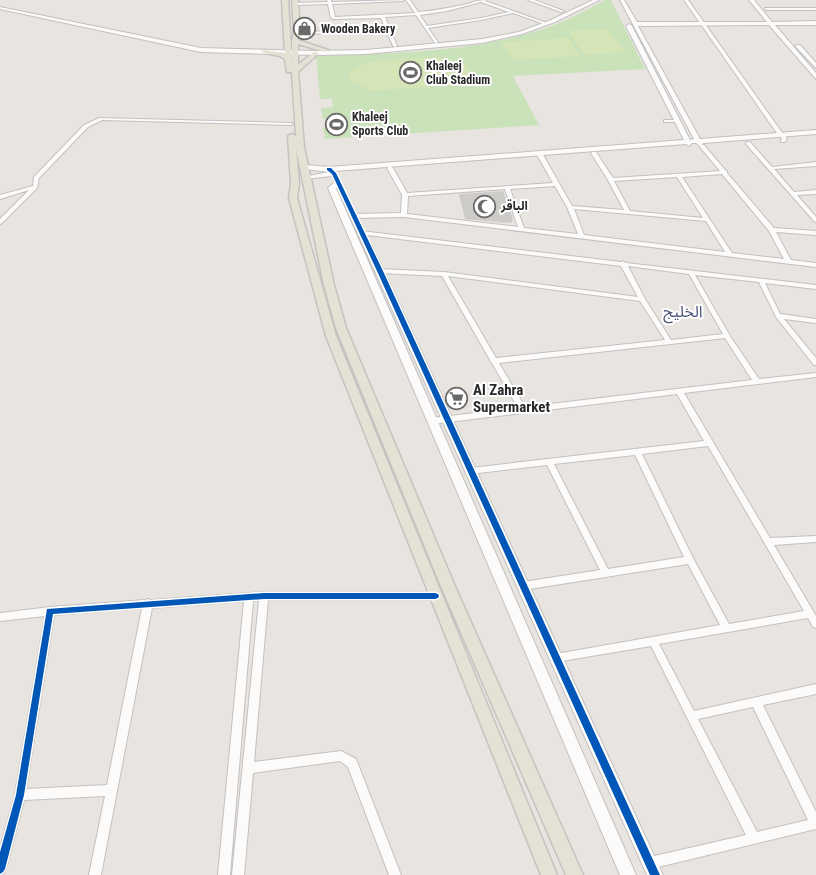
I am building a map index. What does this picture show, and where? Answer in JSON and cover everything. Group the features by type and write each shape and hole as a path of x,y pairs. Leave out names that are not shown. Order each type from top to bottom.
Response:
{"main road":[{"path":"292,1 291,124 295,184 293,198 331,336 549,875"},
{"path":"292,1 298,125 305,172 329,286 341,328 417,513 575,875"},
{"path":"264,52 282,54 303,45 325,50"},
{"path":"295,71 316,53"}],"street":[{"path":"292,1 402,0"},
{"path":"408,0 416,15 436,42"},
{"path":"333,18 383,18 416,15 460,7 482,0 546,24"},
{"path":"534,0 562,11"},
{"path":"325,50 395,46 480,37 538,21 583,0"},
{"path":"0,4 194,45 293,48 316,53 366,52 482,41 520,33 546,24 597,0"},
{"path":"617,0 689,144"},
{"path":"622,0 700,143 772,230 788,261"},
{"path":"686,0 782,138"},
{"path":"750,0 816,66"},
{"path":"759,0 816,77"},
{"path":"329,1 333,18 333,32"},
{"path":"0,8 202,50 264,52"},
{"path":"758,8 816,9"},
{"path":"426,27 513,12"},
{"path":"383,18 395,46"},
{"path":"637,26 816,25"},
{"path":"293,48 333,32 389,31"},
{"path":"0,222 35,187 36,178 86,126 101,119 291,124"},
{"path":"666,121 676,121"},
{"path":"700,143 748,143 816,132"},
{"path":"305,172 334,175 541,155 594,154 700,143 816,138"},
{"path":"748,143 816,220"},
{"path":"305,172 334,175 390,168 689,144"},
{"path":"594,154 611,180 628,213"},
{"path":"541,155 570,207 581,235"},
{"path":"772,168 816,164"},
{"path":"390,168 405,195 404,215"},
{"path":"611,180 725,172"},
{"path":"334,175 380,271 655,875"},
{"path":"334,175 332,188 628,875"},
{"path":"679,176 730,255"},
{"path":"405,195 557,184"},
{"path":"0,197 35,187"},
{"path":"507,188 522,230"},
{"path":"794,194 816,192"},
{"path":"570,207 708,220"},
{"path":"353,216 404,215 816,265"},
{"path":"772,230 816,233"},
{"path":"361,233 816,287"},
{"path":"623,263 642,299 669,342"},
{"path":"380,271 444,274 642,299"},
{"path":"691,272 727,336 756,381"},
{"path":"444,274 522,409"},
{"path":"761,280 778,316 816,363"},
{"path":"778,316 816,321"},
{"path":"493,361 727,336"},
{"path":"432,421 816,375"},
{"path":"679,391 816,624"},
{"path":"470,471 710,443"},
{"path":"637,452 726,628"},
{"path":"549,462 606,573"},
{"path":"768,542 816,539"},
{"path":"523,586 690,560"},
{"path":"238,875 264,596"},
{"path":"0,617 148,603 264,596 435,596"},
{"path":"224,875 249,597"},
{"path":"95,875 148,603"},
{"path":"0,869 20,795 50,611"},
{"path":"556,658 810,614"},
{"path":"653,641 754,838"},
{"path":"691,716 816,689"},
{"path":"650,863 816,824 756,702"},
{"path":"248,768 341,756 352,763 394,875"},
{"path":"20,795 112,790"}],"green space":[{"path":"605,0 611,0 645,69 513,76 539,125 325,139 323,128 337,126 336,118 323,119 321,108 333,107 332,99 320,99 316,56 431,50 487,43 543,29"},
{"path":"607,29 626,52 584,55 568,31"},
{"path":"568,38 580,56 512,60 502,42"},
{"path":"438,58 460,62 468,66 471,71 457,85 366,91 366,88 353,82 348,77 352,70 373,62"}],"building":[{"name":"الباقر","path":"503,191 513,219 512,222 465,219 459,194"}],"cycle path":[{"path":"329,169 334,173 380,271 655,875"},
{"path":"0,869 20,795 50,611 264,596 435,596"}],"place":[{"name":"Wooden Bakery","path":"305,29"},
{"name":"Khaleej Club Stadium","path":"410,73"},
{"name":"Khaleej Sports Club","path":"336,124"},
{"name":"الباقر","path":"485,206"},
{"name":"Al Zahra Supermarket","path":"457,399"}],"district":[{"name":"الخليج","path":"683,311"}]}
